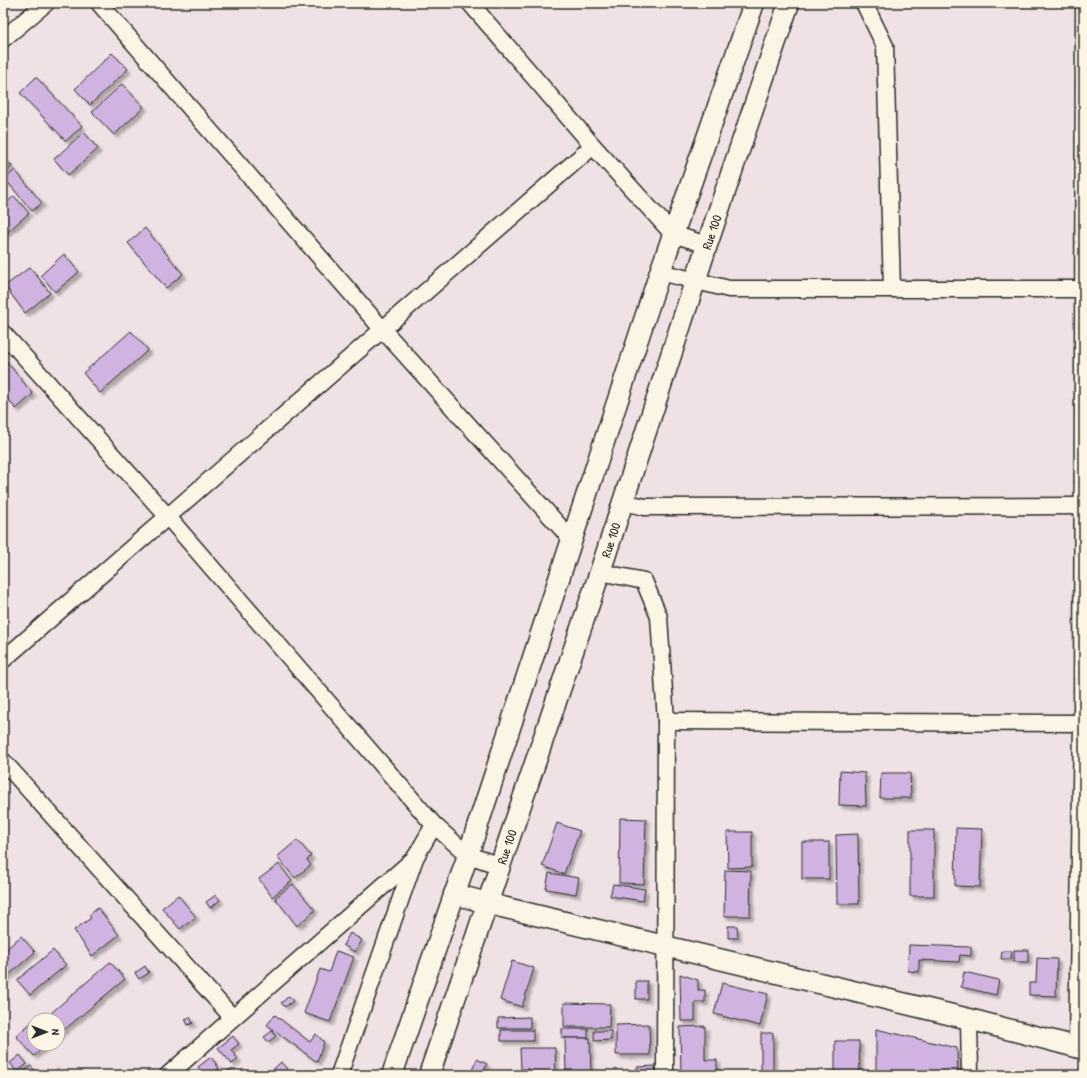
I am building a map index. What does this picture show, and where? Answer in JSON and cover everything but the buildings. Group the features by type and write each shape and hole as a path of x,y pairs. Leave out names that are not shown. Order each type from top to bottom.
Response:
{"street":[{"path":"3,39 46,3"},
{"path":"99,3 383,330 571,539"},
{"path":"470,3 593,146 673,234 707,245"},
{"path":"392,1075 468,855 660,272 754,3"},
{"name":"Rue 100","path":"429,1075 624,502 707,245 789,3"},
{"path":"864,3 885,46 892,289"},
{"path":"454,894 665,947 969,1019 1080,1048 1083,723 1084,3"},
{"path":"3,660 593,146"},
{"path":"660,272 695,282 729,289 1083,289"},
{"path":"3,333 168,517 434,825 468,855 501,866"},
{"path":"624,502 645,507 1083,506"},
{"path":"600,572 644,581 659,616 666,721 665,1075"},
{"path":"666,721 1083,723"},
{"path":"3,761 232,1017"},
{"path":"339,1075 415,858 434,825"},
{"path":"168,1075 232,1017 415,858"},
{"path":"969,1019 970,1075"}]}
